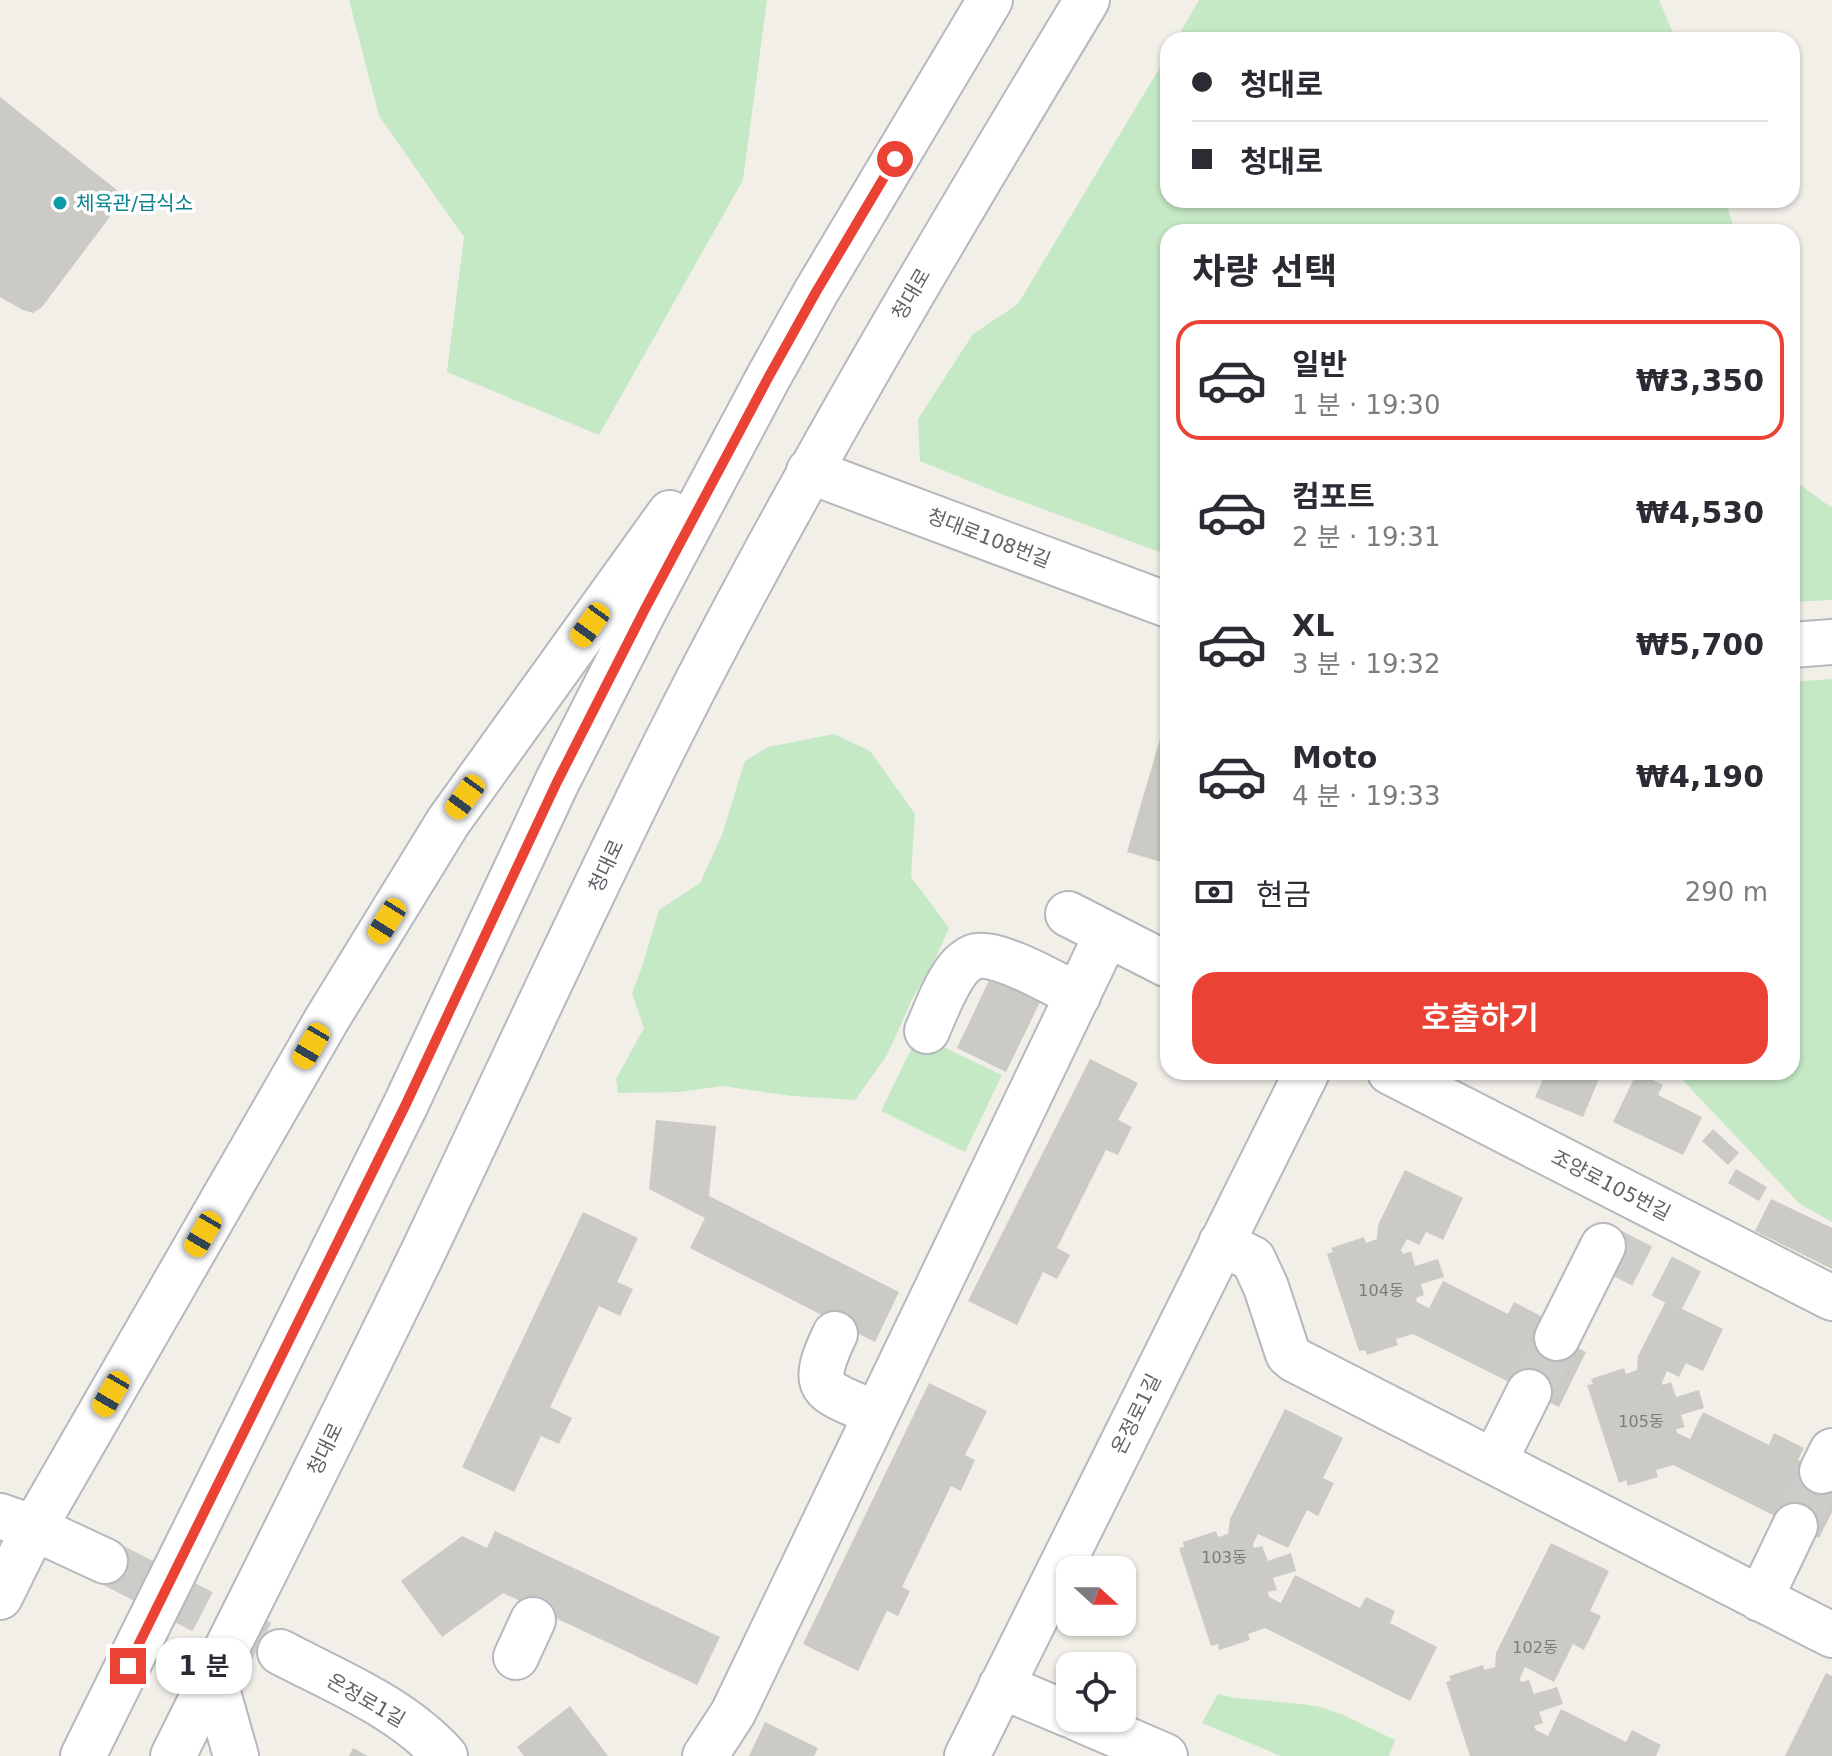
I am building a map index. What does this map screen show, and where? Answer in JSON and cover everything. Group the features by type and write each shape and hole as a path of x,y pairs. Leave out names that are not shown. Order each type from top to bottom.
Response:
{"street":[{"path":"83,1756 405,1106 557,782 645,609 816,292 990,0"},
{"name":"청대로","path":"173,1756 424,1250 676,723 809,471 964,203 1087,0"},
{"path":"0,1597 17,1522 448,822 768,378"},
{"name":"청대로108번길","path":"809,471 1160,602"},
{"path":"1800,644 1832,642"},
{"path":"1068,914 1160,961"},
{"path":"705,1756 733,1713 1107,934"},
{"path":"927,1031 960,966 973,956 989,955 1006,961 1078,996"},
{"name":"온정로1길","path":"967,1756 1303,1080"},
{"name":"조양로105번길","path":"1406,1080 1832,1298"},
{"path":"1221,1243 1253,1259 1266,1287 1288,1354 1295,1360 1832,1635"},
{"path":"1557,1338 1603,1246"},
{"path":"835,1334 823,1359 820,1380 834,1394 876,1414"},
{"path":"1494,1462 1529,1392"},
{"path":"17,1522 105,1561"},
{"path":"1760,1599 1795,1526"},
{"name":"온정로1길","path":"280,1652 401,1717 445,1756"},
{"path":"213,1675 236,1756"},
{"path":"1001,1686 1056,1709"},
{"path":"1109,1732 1165,1756"}],"green space":[{"path":"349,0 767,0 743,180 599,435 447,372 464,237 379,116"},
{"path":"1199,0 1659,0 1673,32 1181,32"},
{"path":"1160,67 1160,208 1728,208 1732,224 1160,224 1160,552 920,461 918,419 973,334 1018,304"},
{"path":"1800,485 1832,508 1832,600 1800,602"},
{"path":"1832,679 1832,1222 1800,1204 1683,1080 1800,1080 1800,681"},
{"path":"834,734 870,751 915,814 911,877 949,928 887,1055 855,1100 793,1096 722,1086 678,1092 618,1093 616,1079 644,1028 632,993 659,910 700,883 722,835 745,761 768,747"},
{"path":"918,1035 1002,1075 965,1152 881,1111"},
{"path":"1218,1694 1320,1707 1395,1740 1389,1756 1281,1756 1202,1723"}],"building":[{"name":"체육관/급식소","path":"0,97 122,197 42,307 33,313 0,297"},
{"path":"1160,739 1160,862 1127,852"},
{"path":"993,972 1043,996 1006,1072 957,1048"},
{"path":"1090,1059 1138,1083 1118,1120 1132,1127 1118,1155 1106,1150 1057,1248 1070,1255 1057,1279 1043,1272 1017,1325 968,1301"},
{"path":"1542,1080 1599,1080 1583,1117 1535,1097"},
{"path":"1633,1080 1653,1080 1663,1085 1658,1095 1702,1117 1683,1155 1613,1122"},
{"path":"656,1120 716,1126 709,1196 899,1292 875,1342 690,1248 705,1218 649,1189"},
{"path":"1713,1129 1739,1153 1728,1165 1702,1141"},
{"path":"1736,1169 1767,1187 1759,1201 1728,1183"},
{"path":"1405,1170 1463,1198 1443,1240 1426,1232 1419,1245 1407,1239 1401,1250 1403,1254 1411,1251 1415,1266 1438,1259 1444,1277 1421,1284 1424,1295 1416,1298 1417,1302 1429,1308 1443,1281 1508,1314 1514,1302 1543,1317 1538,1328 1586,1352 1559,1407 1413,1334 1396,1339 1398,1345 1367,1355 1365,1350 1359,1351 1327,1254 1333,1252 1331,1248 1364,1237 1366,1243 1377,1239 1378,1225"},
{"path":"1771,1199 1832,1228 1832,1269 1755,1231"},
{"path":"583,1212 638,1238 617,1282 633,1289 620,1316 599,1306 550,1407 572,1418 559,1444 541,1436 514,1492 462,1467"},
{"path":"1666,1301 1723,1329 1703,1371 1686,1363 1679,1377 1667,1371 1662,1382 1663,1385 1671,1382 1676,1397 1699,1390 1704,1408 1681,1415 1685,1427 1676,1429 1677,1433 1690,1439 1703,1412 1769,1445 1774,1433 1804,1448 1798,1460 1832,1477 1832,1512 1819,1538 1673,1465 1656,1470 1658,1477 1628,1486 1626,1480 1619,1483 1587,1385 1593,1384 1591,1379 1624,1368 1626,1374 1637,1370 1638,1356"},
{"path":"929,1383 987,1411 965,1455 975,1460 961,1491 951,1486 902,1587 910,1591 898,1616 887,1611 858,1671 803,1644"},
{"path":"1285,1409 1343,1438 1323,1478 1334,1483 1318,1516 1307,1510 1288,1548 1258,1534 1253,1544 1254,1548 1262,1546 1268,1561 1291,1553 1296,1571 1273,1578 1277,1590 1268,1592 1269,1597 1281,1603 1295,1575 1360,1608 1366,1597 1395,1611 1390,1623 1437,1647 1410,1701 1265,1628 1248,1634 1250,1640 1219,1650 1218,1644 1211,1646 1179,1548 1184,1547 1183,1542 1216,1531 1218,1537 1228,1534 1230,1519"},
{"path":"495,1531 720,1637 697,1685 503,1593 442,1637 401,1581 462,1536 487,1548"},
{"path":"1551,1543 1609,1571 1590,1611 1601,1616 1584,1650 1573,1644 1554,1682 1525,1667 1521,1682 1529,1680 1534,1694 1557,1687 1563,1704 1539,1712 1543,1723 1534,1726 1548,1736 1561,1709 1626,1742 1632,1730 1661,1745 1656,1756 1470,1756 1446,1682 1451,1680 1449,1676 1483,1665 1484,1670 1495,1667 1496,1653"},
{"path":"1826,1673 1832,1676 1832,1756 1785,1756"},
{"path":"570,1706 608,1756 524,1756 517,1747"},
{"path":"765,1722 818,1748 814,1756 749,1756"},
{"path":"353,1748 368,1756 349,1756"}],"tunnel":[{"path":"1603,1246 1691,1291"},
{"path":"1529,1392 1557,1338"},
{"path":"1795,1526 1822,1471"},
{"path":"105,1561 280,1652"}],"place":[{"name":"체육관/급식소","path":"60,203"}],"route":[{"path":"128,1666 405,1106 557,782 645,609 768,378 895,159"}]}
